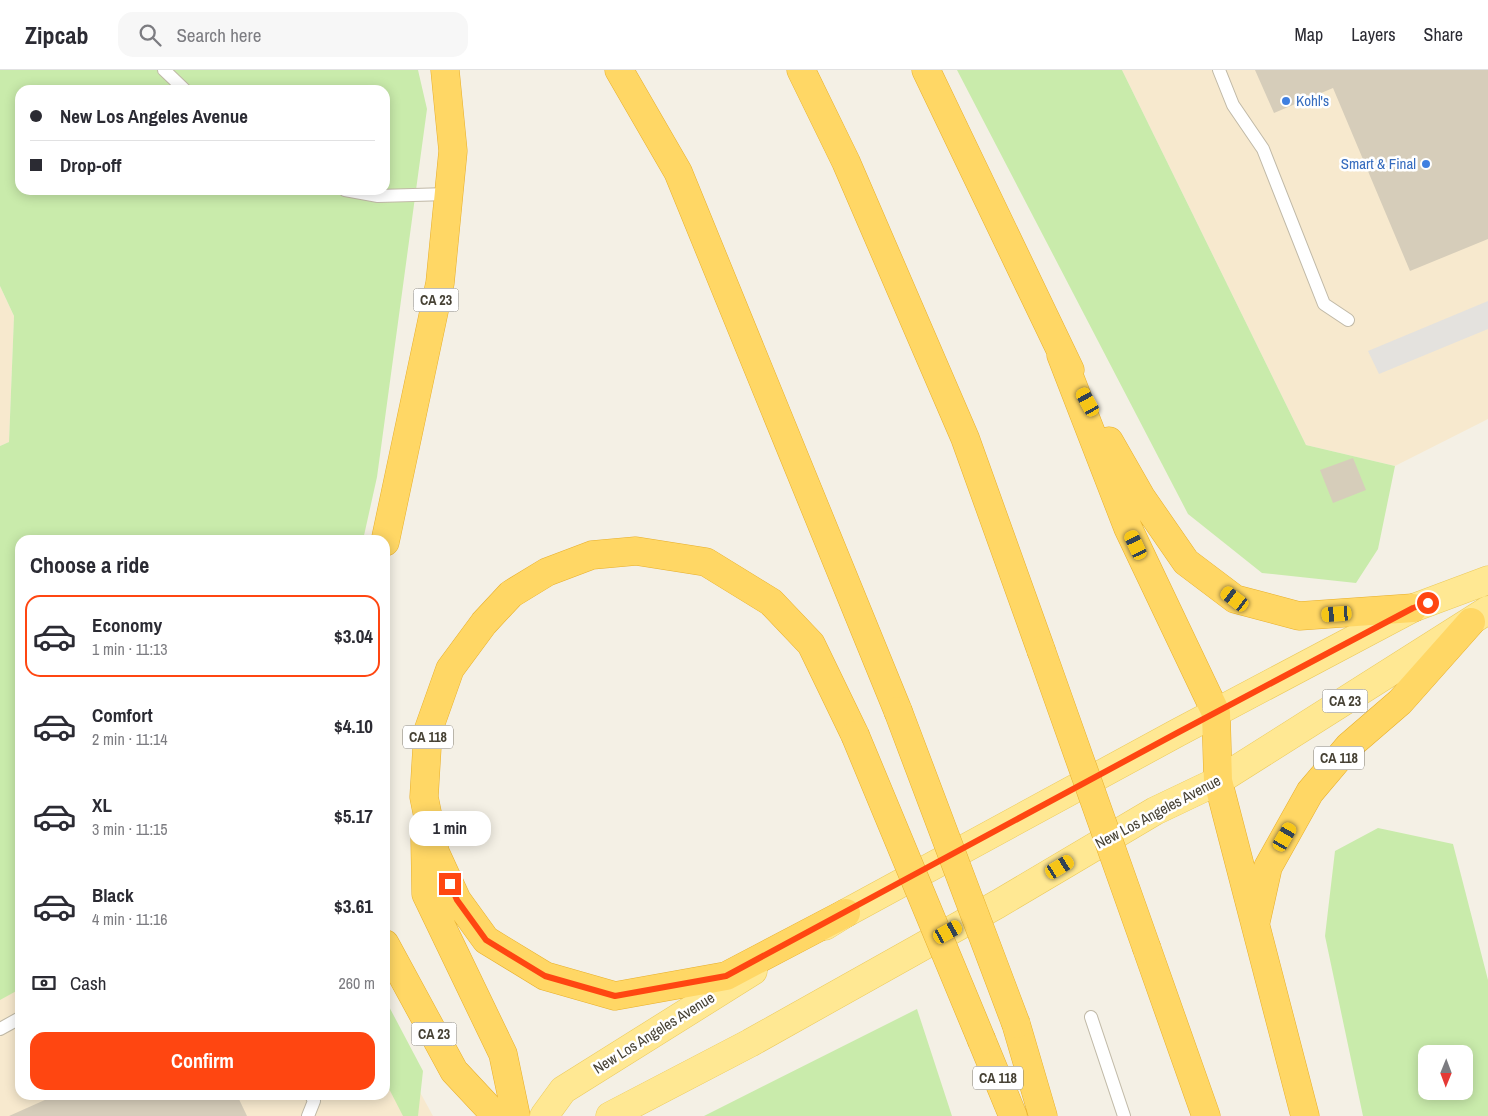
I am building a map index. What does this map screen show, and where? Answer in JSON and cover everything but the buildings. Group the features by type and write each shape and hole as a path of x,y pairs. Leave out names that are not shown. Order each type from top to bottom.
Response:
{"highway":[{"name":"CA 23","path":"386,535 440,283 452,151 444,70"},
{"path":"620,70 678,172 898,711 1016,1024 1043,1116"},
{"path":"801,70 846,162 965,438 1206,1116"},
{"path":"926,70 1061,355 1128,528 1216,712 1218,781 1255,924"},
{"path":"1061,355 1141,496 1186,562 1235,599 1299,616 1413,608"},
{"name":"CA 118","path":"846,913 726,976 615,996 545,976 486,940 457,900 435,852 424,797 428,731 450,669 484,623 511,594 547,572 592,555 636,551 706,562 771,602 812,644 855,735 1013,1116"},
{"name":"CA 118","path":"1305,1116 1255,924 1268,867 1310,792 1349,746 1400,702 1480,616"},
{"path":"424,797 426,894 503,1054 516,1116"},
{"name":"CA 23","path":"390,953 454,1071 496,1116"}],"main road":[{"name":"New Los Angeles Avenue","path":"544,1116 563,1090 846,913 1216,712 1413,608 1488,580"},
{"name":"New Los Angeles Avenue","path":"610,1116 767,1033 998,904 1155,811 1218,781 1480,616"}],"lane":[{"path":"164,70 180,85"},
{"path":"1219,70 1234,105 1263,149 1324,304 1348,320"},
{"path":"372,195 448,194"},
{"path":"1091,1017 1124,1116"},
{"path":"0,1028 15,1020"},
{"path":"308,1116 314,1100"}],"shaded area":[{"path":"1122,70 1488,70 1488,419 1395,466 1306,445"},
{"path":"0,286 14,316 9,442 0,446"},
{"path":"1488,301 1488,329 1379,374 1368,351"},
{"path":"15,982 15,1100 390,1100 390,1037 433,1116 0,1116 0,990"}],"green space":[{"path":"0,70 418,70 427,109 377,477 364,535 15,535 15,992 0,1000 0,446 9,442 14,316 0,286"},
{"path":"957,70 1122,70 1306,445 1395,466 1378,549 1356,583 1262,573 1188,514"},
{"path":"1378,828 1453,844 1488,980 1488,1116 1363,1116 1325,936 1335,851"},
{"path":"390,1008 423,1071 418,1116 403,1116 390,1091"},
{"path":"917,1009 952,1116 704,1116"}],"place":[{"name":"Kohl's","path":"1286,101"},
{"name":"Smart & Final","path":"1426,164"}],"route":[{"path":"450,884 457,900 486,940 545,976 615,996 726,976 1190,726 1413,608 1428,603"}]}
